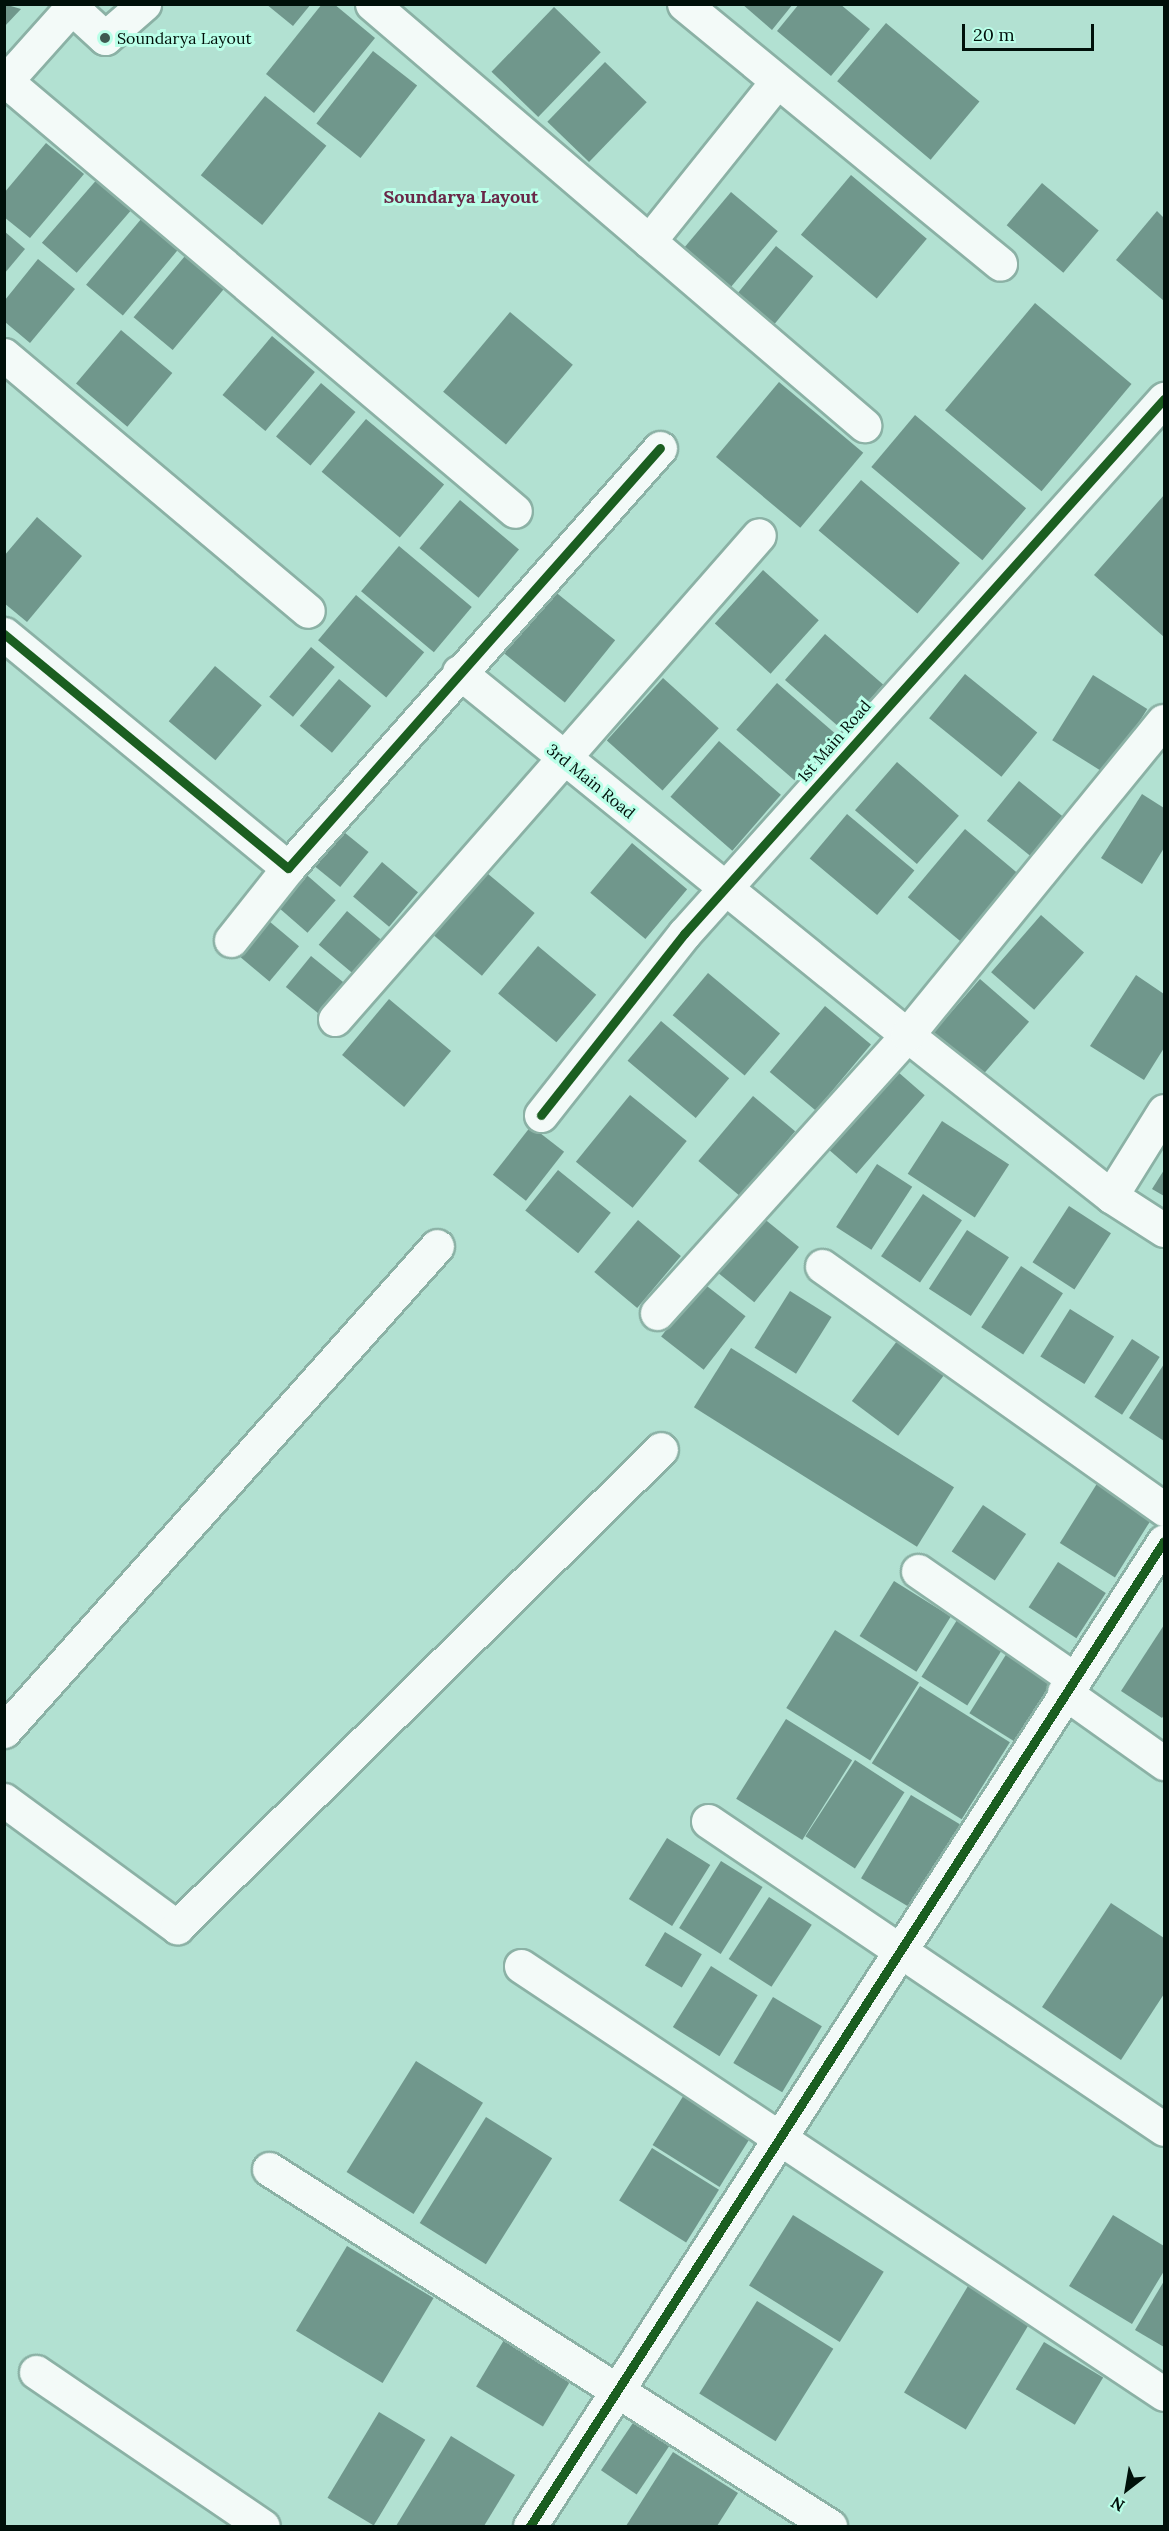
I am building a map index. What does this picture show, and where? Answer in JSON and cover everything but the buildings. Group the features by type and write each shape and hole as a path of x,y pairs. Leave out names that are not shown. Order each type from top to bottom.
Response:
{"street":[{"path":"144,4 105,38 70,6 5,82 514,511"},
{"path":"372,4 864,425"},
{"path":"684,4 1000,264"},
{"path":"649,241 777,81"},
{"path":"4,355 308,611"},
{"name":"1st Main Road","path":"541,1115 724,889 1164,399"},
{"path":"231,939 288,868 459,672 660,448"},
{"path":"335,1019 759,535"},
{"path":"4,634 288,868"},
{"name":"3rd Main Road","path":"459,672 907,1035 1111,1196 1164,1230"},
{"path":"657,1313 907,1035 1163,721"},
{"path":"1111,1196 1164,1111"},
{"path":"4,1731 437,1246"},
{"path":"822,1266 1164,1509"},
{"path":"4,1800 177,1927 662,1449"},
{"path":"530,2526 618,2387 904,1951 1069,1685 1164,1541"},
{"path":"918,1571 1069,1685 1164,1764"},
{"path":"708,1821 904,1951 1164,2129"},
{"path":"521,1966 1164,2394"},
{"path":"269,2169 618,2387 830,2526"},
{"path":"36,2372 263,2526"}],"cycle path":[{"path":"541,1115 684,934 1164,399"},
{"path":"4,634 288,868 660,448"},
{"path":"530,2526 1164,1541"}],"place":[{"name":"Soundarya Layout","path":"105,38"}],"district":[{"name":"Soundarya Layout","path":"461,197"}]}
